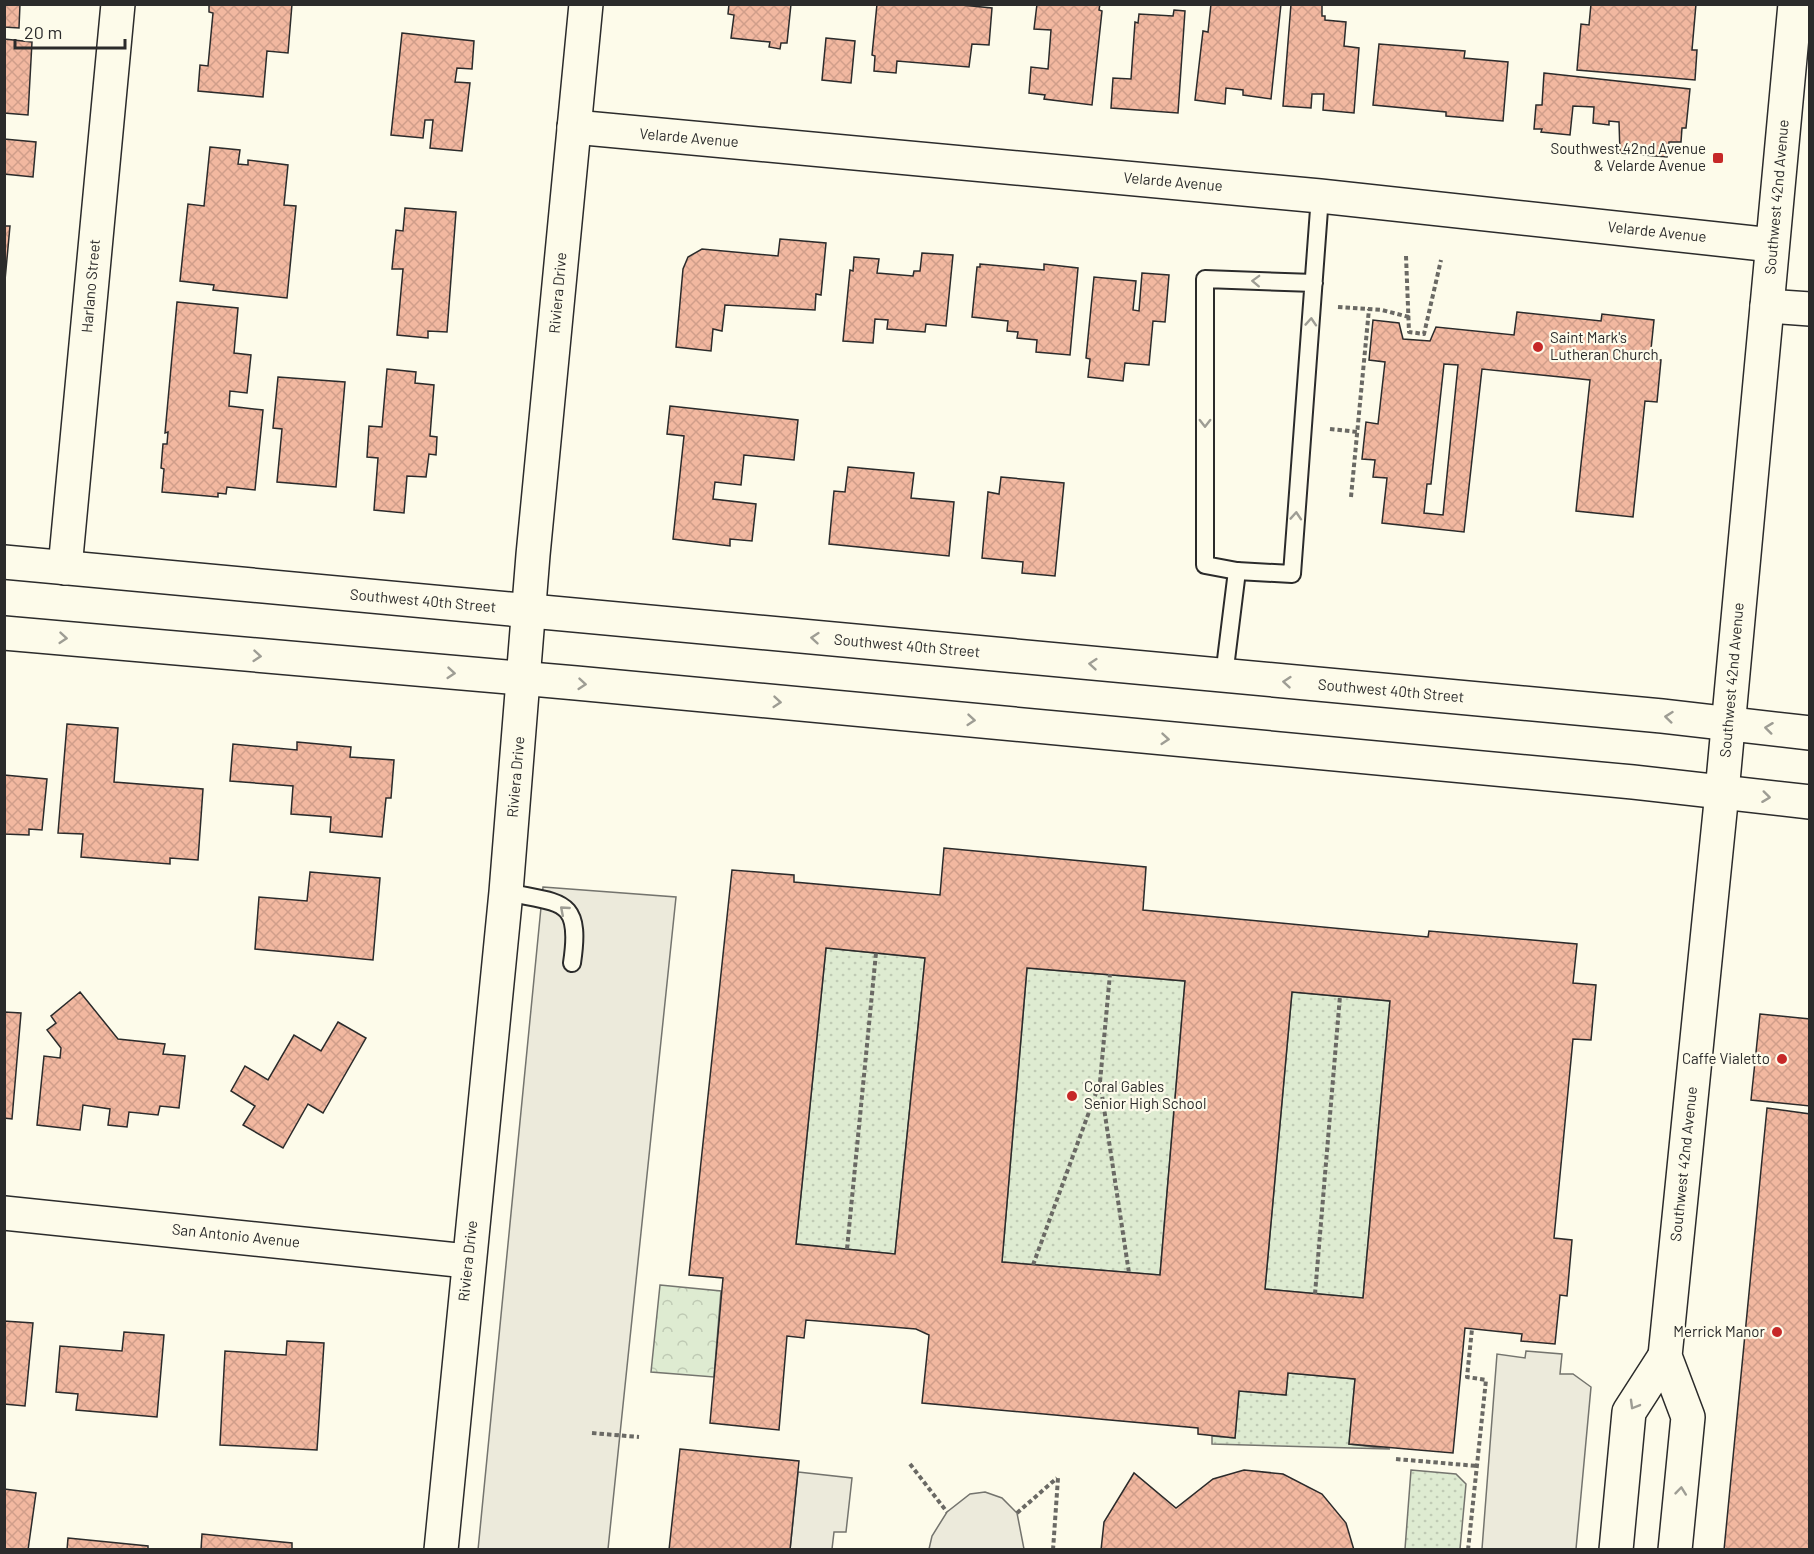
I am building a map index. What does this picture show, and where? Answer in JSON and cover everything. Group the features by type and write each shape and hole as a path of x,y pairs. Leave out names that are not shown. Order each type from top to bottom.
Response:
{"main road":[{"name":"Harlano Street","path":"65,568 118,4"},
{"name":"Riviera Drive","path":"441,1550 467,1261 506,892 529,612 586,4"},
{"name":"Southwest 42nd Avenue","path":"1675,1550 1688,1418 1665,1356 1722,792 1795,4"},
{"name":"Velarde Avenue","path":"574,127 1320,196 1772,244"},
{"path":"1767,306 1809,309"},
{"name":"Southwest 40th Street","path":"4,562 1728,723 1809,733"},
{"path":"4,633 524,679 1809,802"},
{"name":"San Antonio Avenue","path":"4,1213 467,1261"},
{"name":"Southwest 42nd Avenue","path":"1616,1550 1629,1412 1665,1356"}],"lane":[{"path":"1314,283 1205,279 1205,565 1237,571 1292,574 1314,283 1320,196"},
{"path":"1224,676 1237,571"},
{"path":"506,892 560,904 574,919 576,940 572,963"}],"path":[{"path":"1406,256 1409,332 1424,334 1441,260"},
{"path":"1336,307 1369,309 1409,317"},
{"path":"1351,497 1369,309"},
{"path":"1324,429 1358,432"},
{"path":"847,1249 876,953"},
{"path":"1110,974 1100,1082 1129,1273"},
{"path":"1315,1294 1340,996"},
{"path":"1033,1265 1100,1082"},
{"path":"1468,1550 1486,1380 1467,1377 1472,1329"},
{"path":"592,1433 639,1437"},
{"path":"1396,1459 1477,1466"},
{"path":"910,1464 947,1512"},
{"path":"1017,1513 1058,1478 1053,1550"}],"green space":[{"path":"826,948 925,958 895,1254 796,1244"},
{"path":"1027,968 1185,981 1160,1275 1002,1262"},
{"path":"1292,992 1390,1001 1363,1298 1265,1289"},
{"path":"660,1285 721,1291 714,1377 651,1372"},
{"path":"1288,1373 1355,1379 1349,1444 1390,1449 1212,1444 1212,1436 1235,1438 1239,1391 1286,1395"},
{"path":"1411,1470 1456,1474 1466,1484 1460,1549 1405,1549"}],"shaded area":[{"path":"543,887 676,897 608,1549 478,1550"},
{"path":"1526,1351 1562,1354 1560,1374 1573,1374 1591,1387 1576,1549 1482,1549 1497,1354 1525,1358"},
{"path":"798,1472 852,1478 846,1532 834,1532 832,1549 790,1550"},
{"path":"985,1492 1002,1498 1017,1513 1024,1549 929,1549 932,1536 947,1512 970,1494"}],"building":[{"path":"4,4 20,4 19,28 4,27"},
{"path":"209,4 292,4 288,53 267,51 263,97 198,91 200,65 208,66 213,13 209,12"},
{"path":"729,4 791,4 787,43 781,43 780,49 769,47 770,42 731,38 734,15 728,14"},
{"path":"877,4 951,4 992,8 989,45 972,44 969,67 897,61 896,73 874,71 875,56 872,55"},
{"path":"1037,4 1100,4 1099,10 1102,11 1092,105 1044,99 1045,95 1029,93 1031,67 1048,69 1051,30 1034,29"},
{"path":"1211,4 1281,4 1271,99 1243,95 1243,90 1226,88 1225,104 1195,100 1203,31 1208,32"},
{"path":"1291,4 1322,4 1322,16 1325,16 1325,20 1346,22 1344,46 1359,48 1354,113 1323,110 1324,94 1312,94 1311,108 1283,106"},
{"path":"1591,4 1696,4 1692,50 1697,50 1695,80 1577,70 1581,24 1589,25"},
{"path":"1174,10 1185,11 1178,113 1111,108 1113,78 1131,79 1135,22 1138,23 1139,14 1173,16"},
{"path":"402,33 474,41 472,69 457,68 455,82 470,83 462,151 430,148 433,120 425,120 423,138 391,135"},
{"path":"826,38 855,41 851,83 822,80"},
{"path":"4,39 32,42 28,115 4,113"},
{"path":"1379,44 1465,51 1464,58 1508,62 1503,121 1446,116 1446,112 1373,105"},
{"path":"1544,73 1690,89 1686,128 1682,128 1681,142 1669,142 1667,157 1620,153 1619,122 1609,121 1609,125 1593,123 1594,107 1573,106 1570,135 1541,132 1542,129 1534,129 1536,105 1542,105"},
{"path":"4,139 36,142 33,177 4,174"},
{"path":"210,147 240,150 238,164 248,165 248,160 288,165 284,205 296,206 287,298 213,290 214,285 180,281 188,204 204,206"},
{"path":"405,208 456,212 447,332 428,331 428,338 397,335 403,269 392,269 396,230 403,231"},
{"path":"4,226 10,226 5,280 4,279"},
{"path":"780,239 826,243 821,295 816,294 815,310 725,305 722,331 713,329 711,351 676,347 683,269 688,257 702,249 778,256"},
{"path":"922,253 953,255 946,326 926,324 925,332 887,329 888,320 875,319 873,343 843,341 850,270 853,271 854,257 879,259 877,273 913,276 914,271 920,271"},
{"path":"980,264 1044,270 1044,264 1078,268 1070,355 1036,352 1037,340 1017,338 1018,332 1007,331 1008,321 972,317 977,267 980,267"},
{"path":"1142,273 1169,275 1165,322 1153,321 1149,365 1125,363 1123,381 1088,377 1090,359 1086,358 1094,277 1136,281 1133,310 1139,311"},
{"path":"177,302 238,308 234,353 251,355 247,393 230,391 229,406 263,410 255,490 227,487 226,494 218,493 218,497 162,492 164,469 161,468 163,444 167,444 168,432 165,433"},
{"path":"1517,312 1601,321 1602,314 1654,320 1650,359 1661,360 1657,402 1645,401 1633,517 1576,511 1590,380 1482,369 1464,532 1382,523 1387,478 1373,477 1375,460 1362,459 1366,422 1378,424 1385,362 1369,360 1373,320 1399,323 1403,339 1430,341 1436,327 1514,335","holes":["1444,364 1458,365 1443,515 1424,513 1427,484 1431,484"]},
{"path":"387,369 416,372 415,383 434,385 430,436 437,437 436,455 429,454 426,477 407,476 404,513 374,510 378,458 367,457 369,426 382,427"},
{"path":"278,377 345,382 336,487 277,482 282,429 273,428"},
{"path":"670,406 798,420 794,460 744,455 741,485 715,482 713,499 756,504 752,541 730,539 730,546 673,539 684,436 667,434"},
{"path":"848,467 914,473 911,498 954,502 949,556 829,544 834,491 845,492"},
{"path":"1001,477 1064,483 1055,576 1022,573 1023,562 982,558 988,492 999,494"},
{"path":"67,724 118,728 114,782 203,789 198,860 170,858 170,864 81,857 83,834 58,833"},
{"path":"297,742 351,747 350,757 394,760 391,798 386,798 382,837 330,832 331,817 291,814 293,786 230,781 233,744 297,750"},
{"path":"4,775 47,779 42,830 29,829 29,835 4,834"},
{"path":"944,848 1146,867 1143,910 1428,937 1429,931 1577,944 1573,983 1596,985 1591,1040 1573,1039 1554,1238 1572,1240 1567,1296 1560,1295 1555,1344 1521,1341 1522,1334 1465,1328 1453,1453 1349,1444 1355,1379 1288,1373 1286,1395 1239,1391 1235,1438 1198,1434 1198,1428 922,1403 929,1335 916,1329 806,1320 804,1338 787,1336 779,1430 710,1423 723,1278 689,1275 732,870 794,875 794,882 940,895","holes":["826,948 925,958 895,1254 796,1244","1027,968 1185,981 1160,1275 1002,1262","1292,992 1390,1001 1363,1298 1265,1289"]},
{"path":"310,872 380,878 373,960 255,949 259,897 307,901"},
{"path":"80,992 118,1039 165,1044 163,1054 185,1056 179,1108 160,1106 158,1115 129,1112 127,1127 108,1125 110,1109 83,1105 80,1130 37,1125 44,1056 60,1058 61,1048 47,1030 56,1023 51,1016"},
{"path":"4,1012 21,1013 12,1119 4,1118"},
{"name":"Caffe Vialetto","path":"1760,1014 1810,1019 1810,1106 1751,1100"},
{"path":"338,1022 366,1038 323,1113 308,1104 283,1148 243,1125 255,1106 231,1091 245,1066 268,1080 294,1035 321,1051"},
{"name":"Merrick Manor","path":"1767,1108 1810,1114 1810,1550 1724,1550"},
{"path":"4,1321 33,1323 25,1406 4,1404"},
{"path":"124,1332 164,1335 157,1417 76,1410 78,1394 56,1392 60,1346 122,1351"},
{"path":"287,1341 324,1343 317,1450 220,1445 225,1351 286,1355"},
{"path":"680,1449 799,1461 790,1550 669,1550"},
{"path":"1244,1470 1283,1474 1322,1494 1346,1523 1354,1550 1101,1550 1104,1522 1134,1473 1176,1508 1213,1479"},
{"path":"4,1489 36,1493 28,1550 4,1550"},
{"path":"202,1534 292,1543 292,1550 201,1550"},
{"path":"68,1538 148,1546 148,1550 67,1550"}],"place":[{"name":"Southwest 42nd Avenue & Velarde Avenue","path":"1718,158"},
{"name":"Saint Mark's Lutheran Church","path":"1538,347"},
{"name":"Caffe Vialetto","path":"1782,1059"},
{"name":"Coral Gables Senior High School","path":"1072,1096"},
{"name":"Merrick Manor","path":"1777,1332"}]}
